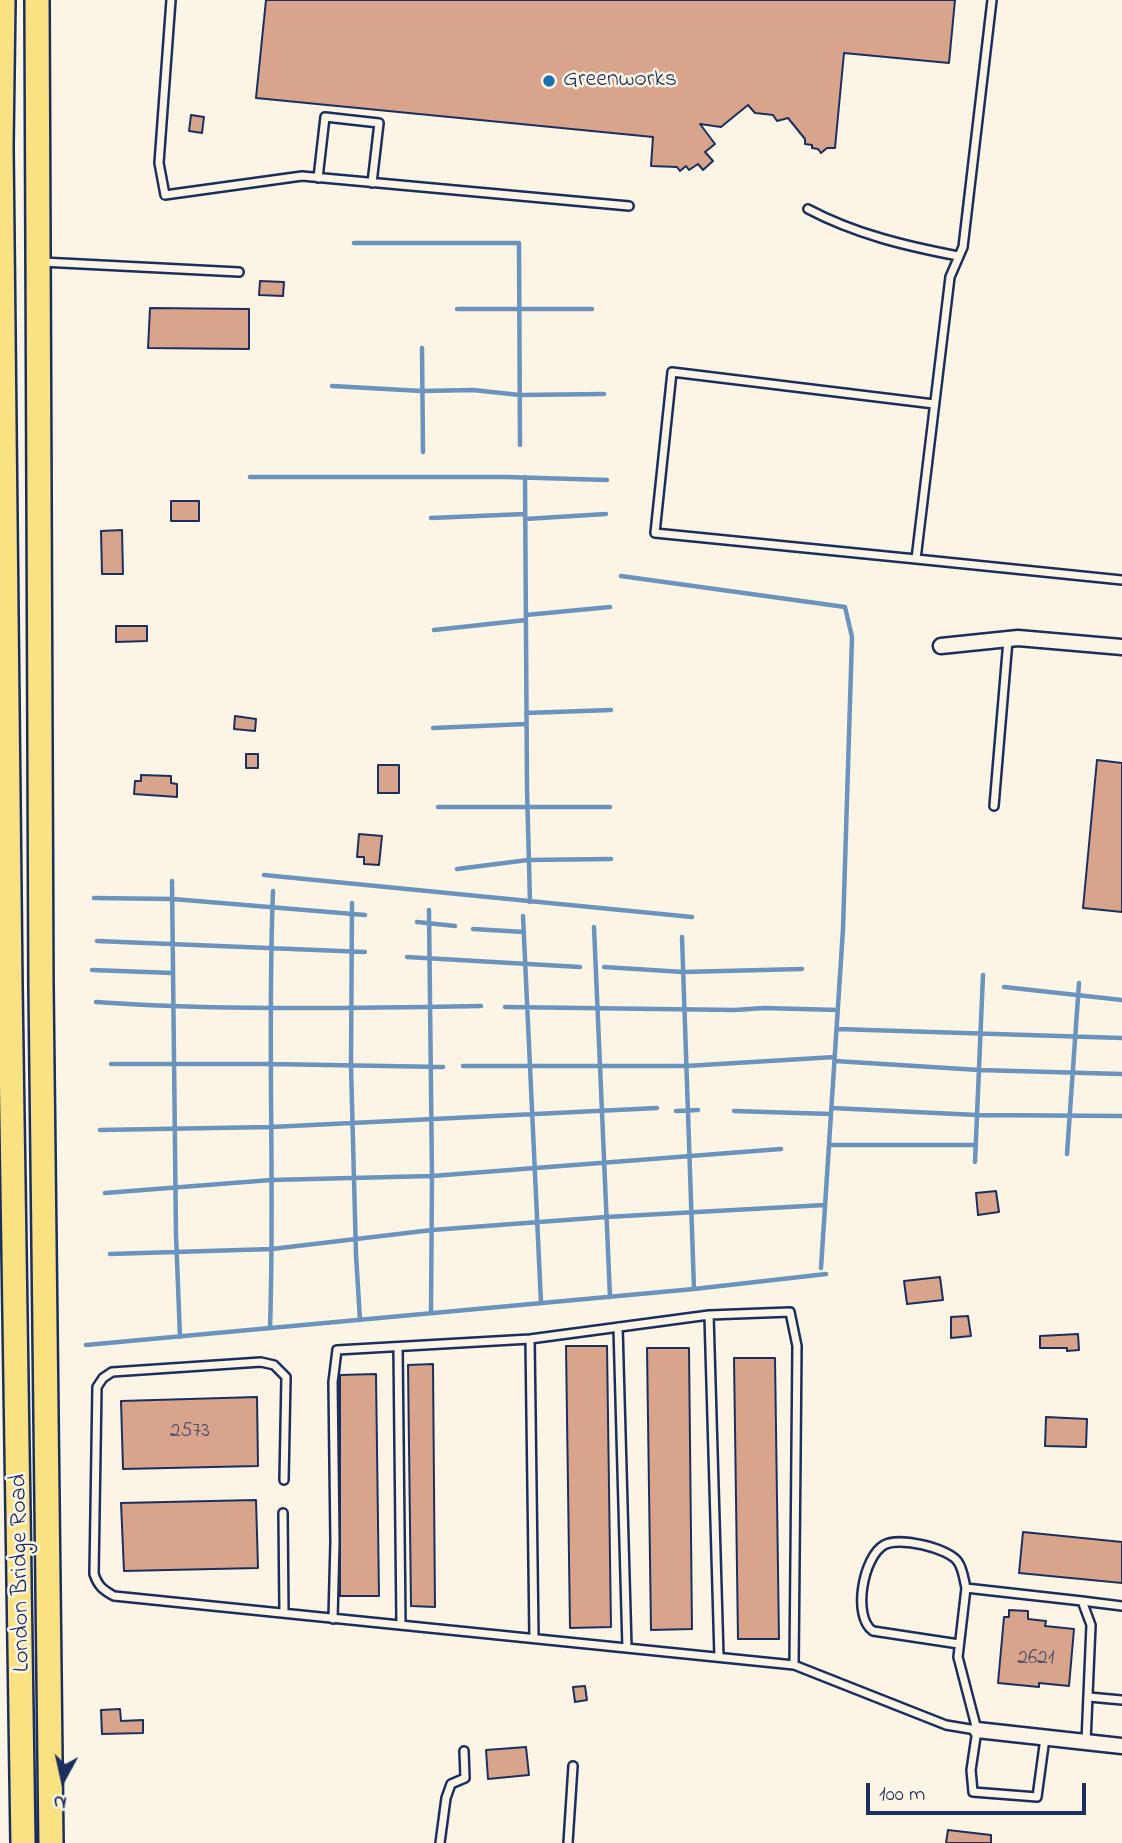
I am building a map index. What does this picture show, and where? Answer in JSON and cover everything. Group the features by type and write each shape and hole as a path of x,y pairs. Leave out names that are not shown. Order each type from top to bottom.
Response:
{"main road":[{"name":"London Bridge Road","path":"3,0 1,146 5,463 20,986 51,1843"},
{"name":"London Bridge Road","path":"25,1843 20,986 39,462 37,0"},
{"path":"5,463 39,462"}],"street":[{"path":"941,646 1009,639 1122,647"},
{"path":"977,1730 1122,1746"}],"lane":[{"path":"171,0 159,163 165,195 302,176 629,206"},
{"path":"916,559 950,277 963,247 992,0"},
{"path":"318,178 325,117 379,123 372,183"},
{"path":"808,209 831,221 865,233 958,256"},
{"path":"38,262 239,272"},
{"path":"934,404 672,372 655,533 1122,580"},
{"path":"994,806 1009,639"},
{"path":"333,1619 333,1382 337,1350 530,1339 709,1315 790,1312 797,1346 794,1665"},
{"path":"709,1315 719,1657"},
{"path":"618,1327 627,1648"},
{"path":"530,1339 534,1638"},
{"path":"398,1347 401,1625"},
{"path":"284,1480 286,1377 274,1365 261,1362 112,1372 103,1378 97,1387 94,1574 98,1584 114,1596 794,1665 946,1726 977,1730"},
{"path":"283,1513 284,1614"},
{"path":"959,1644 873,1632 867,1627 862,1617 861,1601 874,1555 880,1547 893,1542 936,1548 948,1552 960,1564 966,1588 959,1665 977,1730 971,1770 973,1792 1037,1797 1045,1738"},
{"path":"966,1588 1122,1606"},
{"path":"1082,1601 1091,1625 1086,1742"},
{"path":"1089,1697 1122,1700"},
{"path":"440,1843 450,1784 465,1778 464,1751"},
{"path":"568,1843 572,1766"}],"building":[{"name":"Greenworks","path":"266,0 955,0 949,63 844,53 835,148 827,148 821,153 812,148 812,145 805,144 805,139 788,118 777,121 773,115 755,113 748,105 721,127 700,124 715,144 705,152 713,161 703,170 698,164 689,170 686,166 680,171 677,167 651,166 653,137 256,98"},
{"path":"191,115 204,117 202,133 189,131"},
{"path":"260,281 284,282 283,296 259,295"},
{"path":"150,308 249,309 249,349 148,348"},
{"path":"171,501 199,501 199,521 171,521"},
{"path":"122,530 123,574 102,574 101,531"},
{"path":"116,626 147,626 147,641 116,642"},
{"path":"235,716 256,719 255,731 234,729"},
{"path":"246,754 258,754 258,768 246,768"},
{"path":"1097,760 1122,763 1122,912 1083,908"},
{"path":"378,765 399,765 399,793 378,793"},
{"path":"141,775 171,776 171,783 177,784 177,797 134,794 135,781 141,781"},
{"path":"359,834 382,836 379,865 364,864 364,857 357,857"},
{"path":"996,1191 999,1212 978,1215 976,1193"},
{"path":"940,1277 943,1300 907,1304 904,1281"},
{"path":"968,1316 971,1336 951,1338 951,1317"},
{"path":"1078,1334 1079,1350 1040,1348 1040,1336"},
{"path":"566,1346 607,1346 611,1627 570,1628"},
{"path":"647,1348 689,1348 692,1629 651,1630"},
{"path":"734,1358 775,1358 779,1639 738,1639"},
{"path":"433,1364 435,1607 411,1606 408,1365"},
{"path":"376,1374 379,1596 340,1596 340,1375"},
{"path":"257,1397 258,1466 123,1469 121,1401"},
{"path":"1046,1417 1087,1419 1086,1447 1045,1446"},
{"path":"256,1500 258,1568 124,1571 121,1503"},
{"path":"1023,1532 1122,1542 1122,1583 1019,1573"},
{"path":"1009,1610 1028,1611 1028,1619 1046,1621 1045,1626 1074,1629 1069,1686 1039,1683 1039,1687 998,1683 1004,1617 1009,1617"},
{"path":"585,1686 587,1700 575,1702 573,1687"},
{"path":"120,1709 121,1721 143,1720 143,1733 102,1734 101,1710"},
{"path":"526,1747 529,1775 488,1779 486,1750"},
{"path":"948,1830 991,1835 991,1843 946,1843"}],"waterway":[{"path":"354,243 519,243 520,445"},
{"path":"457,309 592,309"},
{"path":"422,348 423,452"},
{"path":"332,386 422,391 473,390 520,395 604,394"},
{"path":"250,477 507,477 607,480"},
{"path":"525,477 530,902"},
{"path":"431,518 525,514"},
{"path":"525,519 606,514"},
{"path":"621,576 845,607 852,637 843,929 821,1268"},
{"path":"526,615 610,607"},
{"path":"434,630 526,620"},
{"path":"526,713 611,710"},
{"path":"433,728 526,724"},
{"path":"438,807 610,807"},
{"path":"457,869 528,860 611,859"},
{"path":"264,875 692,917"},
{"path":"172,881 176,1235 180,1337"},
{"path":"270,1328 273,891"},
{"path":"94,898 173,899 365,915"},
{"path":"352,903 351,1066 360,1320"},
{"path":"429,910 431,1313"},
{"path":"523,916 541,1303"},
{"path":"417,922 455,926"},
{"path":"594,927 610,1297"},
{"path":"473,929 524,932"},
{"path":"682,937 694,1289 826,1274"},
{"path":"97,941 365,952"},
{"path":"407,957 580,967"},
{"path":"604,967 683,972 802,969"},
{"path":"92,970 173,973"},
{"path":"975,1162 983,975"},
{"path":"1067,1154 1079,983"},
{"path":"1004,987 1122,1000"},
{"path":"96,1002 240,1008 481,1006"},
{"path":"505,1007 838,1010"},
{"path":"837,1029 1122,1038"},
{"path":"463,1066 686,1066 835,1057"},
{"path":"835,1061 979,1070 1122,1074"},
{"path":"111,1064 443,1067"},
{"path":"100,1130 271,1127 657,1108"},
{"path":"832,1108 977,1115 1122,1116"},
{"path":"676,1111 698,1110"},
{"path":"734,1111 831,1114"},
{"path":"830,1145 976,1145"},
{"path":"105,1193 271,1180 432,1176 781,1149"},
{"path":"110,1254 272,1249 432,1230 825,1205"},
{"path":"86,1345 694,1289"}],"place":[{"name":"Greenworks","path":"549,81"}]}
